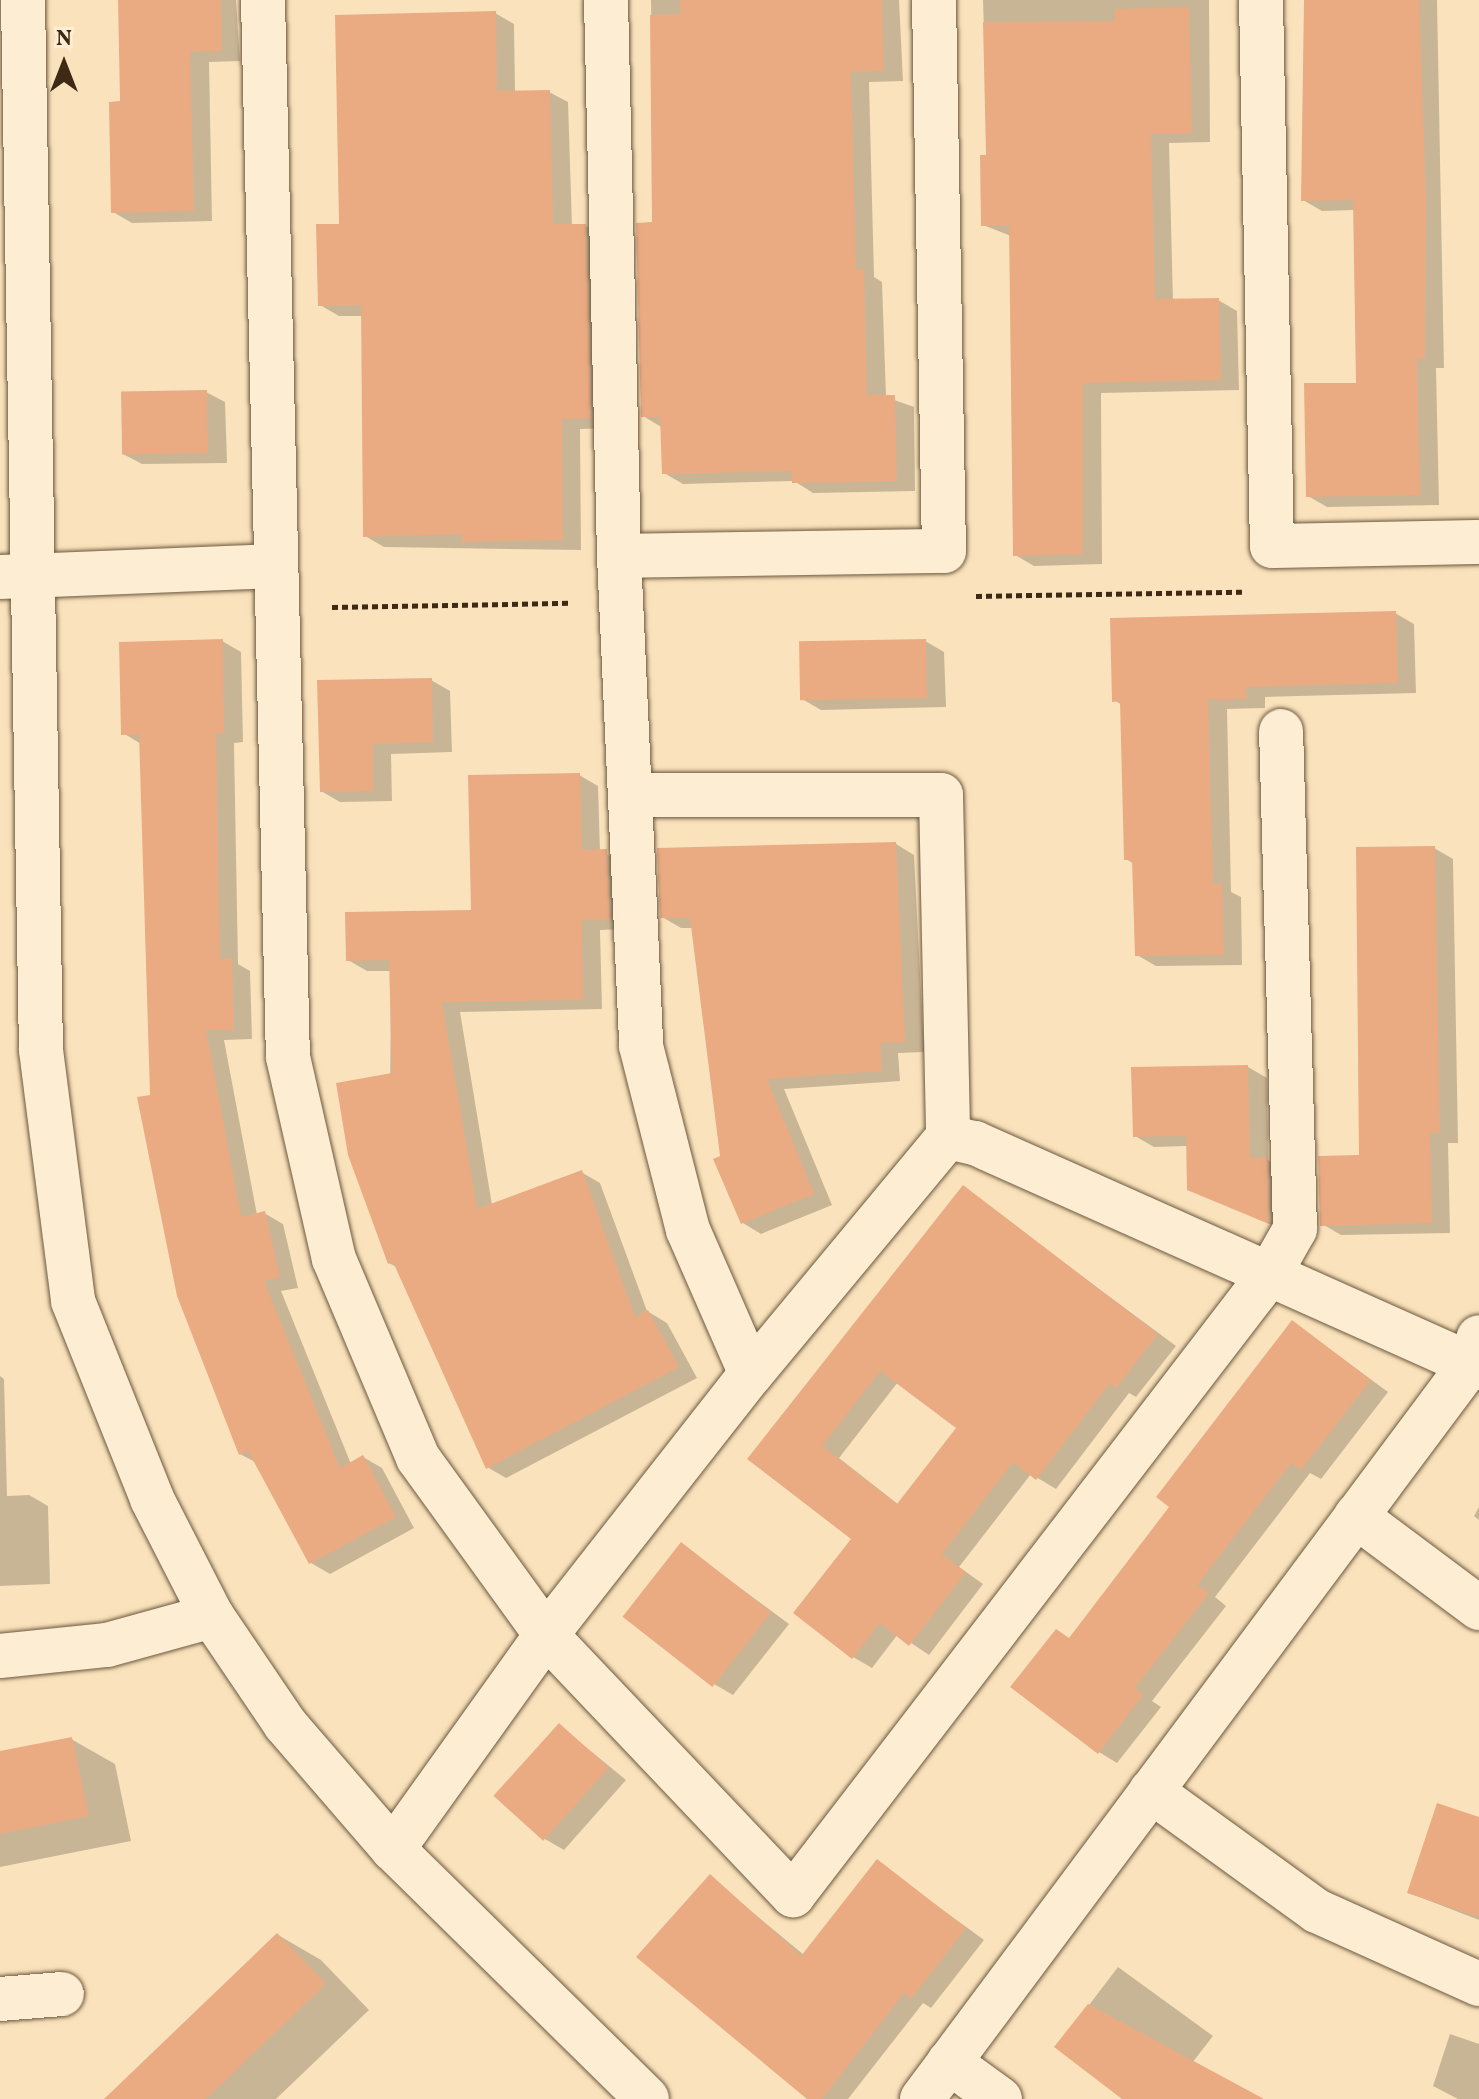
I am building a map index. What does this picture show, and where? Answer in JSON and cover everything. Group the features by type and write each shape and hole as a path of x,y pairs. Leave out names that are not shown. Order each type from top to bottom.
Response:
{"street":[{"path":"23,0 16,577 41,1050 73,1301 152,1499 212,1616 285,1724 393,1849 647,2099"},
{"path":"263,0 273,566 288,1057 334,1259 418,1458 546,1635 793,1895 1269,1275 1295,1229 1281,731"},
{"path":"606,0 619,556 641,1046 688,1230 751,1374"},
{"path":"619,556 944,551 934,0"},
{"path":"1261,0 1272,546 1479,542"},
{"path":"16,577 273,566"},
{"path":"393,1849 546,1635 751,1374 948,1137 941,795 630,795"},
{"path":"922,2099 1476,1356 1269,1275 975,1143 948,1137"},
{"path":"1356,1516 1479,1608"},
{"path":"0,1656 107,1645 212,1616"},
{"path":"1151,1791 1317,1911 1479,1984"},
{"path":"0,1999 62,1994"},
{"path":"949,2062 1000,2099"}],"building":[{"path":"118,0 221,0 222,51 190,52 194,211 111,213 109,102 120,101"},
{"path":"680,0 882,0 884,71 851,72 856,269 864,269 867,395 895,395 897,481 792,483 792,471 662,474 660,417 641,417 636,223 652,222 650,15 680,14"},
{"path":"1304,0 1419,0 1426,199 1425,358 1417,359 1420,495 1306,497 1304,383 1356,383 1353,200 1301,201"},
{"path":"1189,7 1192,133 1151,133 1155,299 1219,298 1221,380 1083,383 1083,554 1013,556 1009,225 981,226 980,155 986,155 983,22 1115,21 1115,9"},
{"path":"496,11 497,91 550,90 553,224 586,224 591,418 562,419 563,540 462,542 462,534 363,537 361,305 318,306 316,224 339,224 335,15"},
{"path":"207,390 208,453 122,454 121,392"},
{"path":"1396,611 1398,683 1246,687 1247,699 1208,699 1213,884 1222,884 1224,955 1135,956 1132,860 1124,860 1120,701 1112,702 1110,618"},
{"path":"223,639 224,733 216,733 220,959 232,958 234,1030 206,1030 241,1217 265,1211 280,1277 264,1281 340,1468 363,1455 396,1517 309,1564 248,1451 239,1455 177,1296 137,1097 150,1095 139,734 121,735 119,642"},
{"path":"926,639 927,698 800,700 799,641"},
{"path":"432,678 433,742 373,744 373,791 320,792 317,680"},
{"path":"580,773 582,850 607,849 610,920 582,920 583,1000 442,1002 477,1209 582,1170 635,1317 648,1310 679,1367 486,1469 393,1262 388,1264 348,1155 336,1083 392,1073 389,960 346,961 345,912 471,910 468,775"},
{"path":"896,842 905,1042 880,1043 882,1071 767,1079 814,1194 741,1224 713,1159 720,1156 690,918 660,918 657,848"},
{"path":"1435,846 1440,1133 1430,1133 1432,1223 1320,1226 1318,1156 1359,1155 1356,847"},
{"path":"1248,1065 1250,1158 1268,1157 1269,1224 1187,1190 1186,1136 1133,1137 1131,1067"},
{"path":"963,1185 1158,1334 1116,1388 1110,1383 1036,1480 1013,1462 942,1554 966,1572 909,1646 880,1623 852,1659 793,1613 851,1539 747,1459","holes":["880,1371 956,1428 897,1504 822,1446"]},
{"path":"1292,1320 1371,1380 1301,1470 1291,1463 1197,1585 1209,1593 1135,1688 1143,1695 1098,1754 1010,1687 1056,1629 1069,1638 1169,1507 1156,1497"},
{"path":"681,1542 771,1612 712,1687 623,1617"},
{"path":"559,1723 609,1768 543,1841 493,1796"},
{"path":"72,1737 89,1816 0,1834 0,1751"},
{"path":"1437,1803 1479,1817 1479,1917 1407,1893"},
{"path":"877,1859 966,1928 911,1999 904,1993 822,2099 807,2099 636,1957 710,1874 801,1956"},
{"path":"277,1933 326,1984 206,2099 104,2099"},
{"path":"1088,2004 1264,2099 1122,2099 1054,2047"}]}
